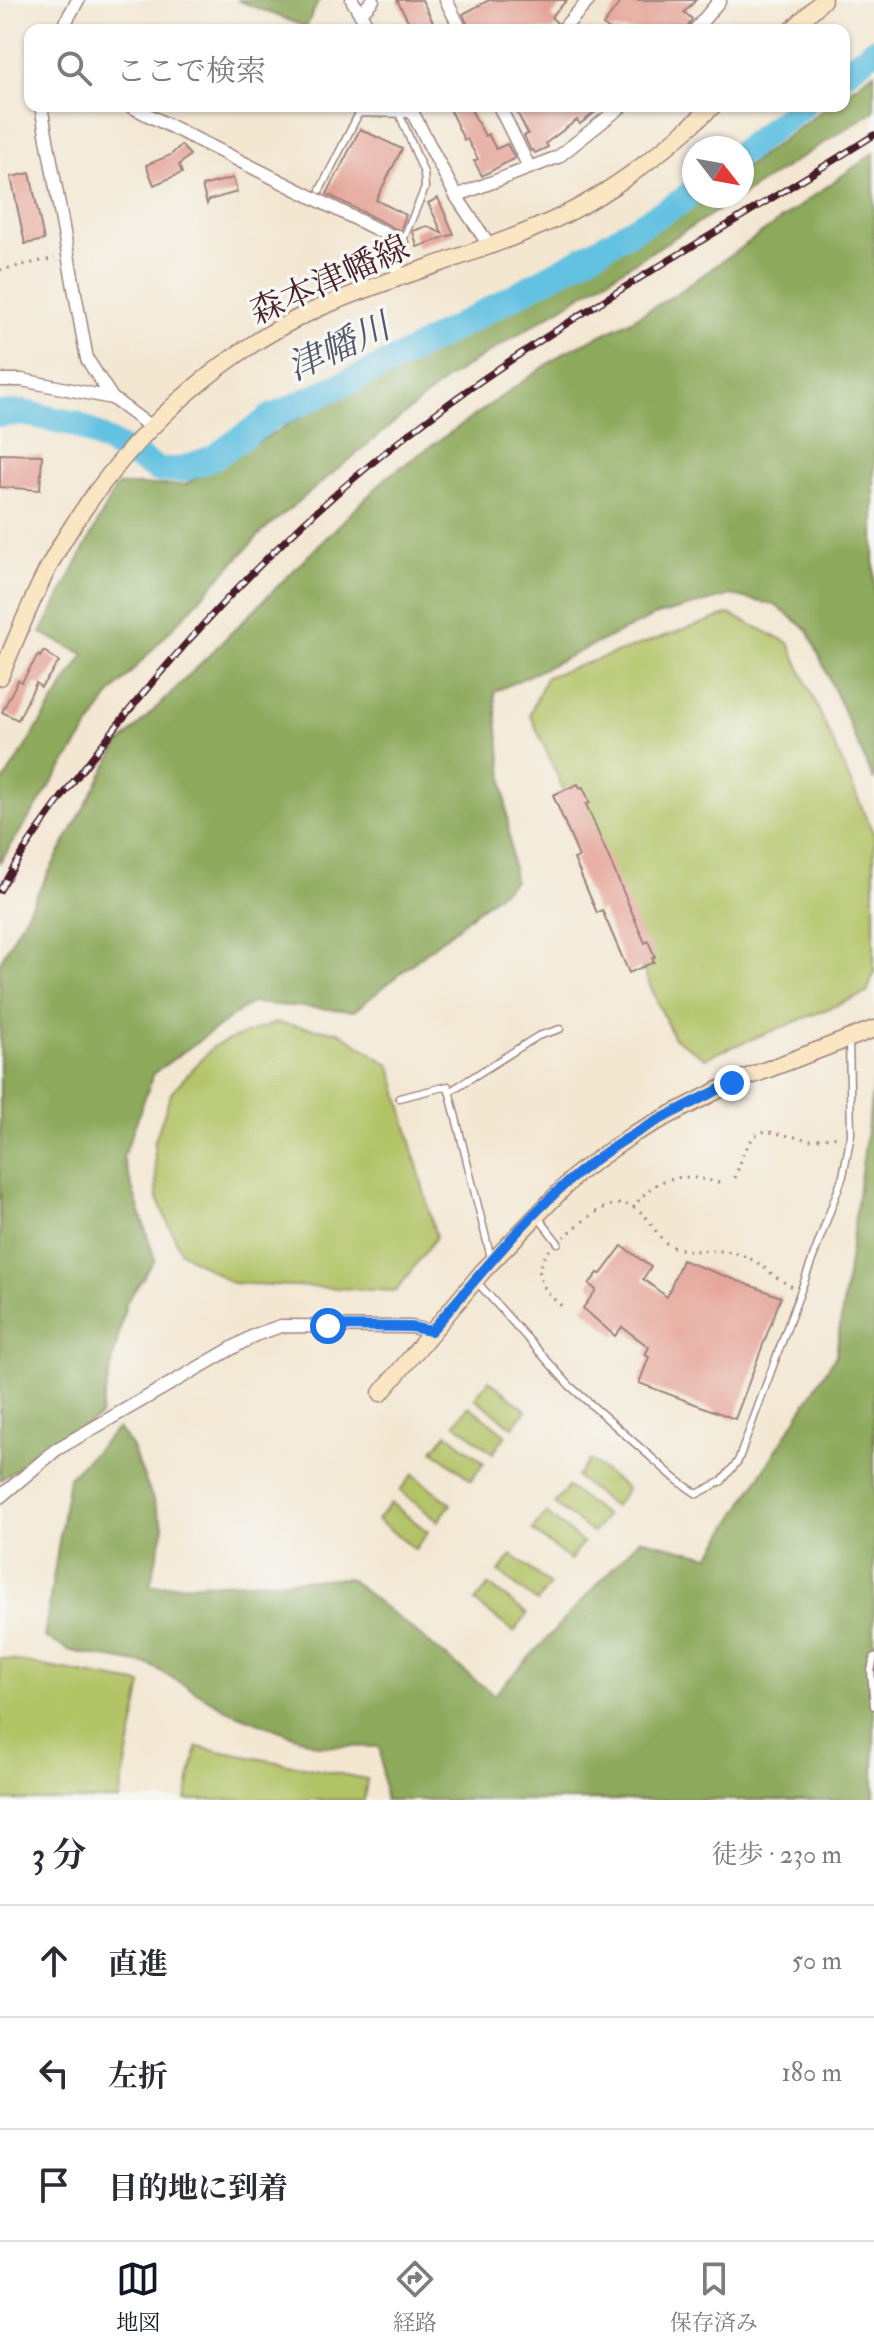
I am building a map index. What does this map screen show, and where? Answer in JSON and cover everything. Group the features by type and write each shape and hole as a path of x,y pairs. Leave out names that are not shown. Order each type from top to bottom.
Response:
{"main road":[{"path":"798,24 823,0"},
{"name":"森本津幡線","path":"0,677 56,555 107,477 151,427 255,342 319,308 543,225 631,176 706,112"},
{"path":"381,1393 491,1261 578,1173 635,1133 732,1083 874,1029"}],"street":[{"path":"64,24 78,0"},
{"path":"352,0 366,24"},
{"path":"360,14 373,0"},
{"path":"447,0 458,24"},
{"path":"567,24 589,0"},
{"path":"700,24 720,0"},
{"path":"42,112 87,359 112,398 151,427"},
{"path":"142,112 402,242 393,260 401,278"},
{"path":"408,112 456,196 489,245"},
{"path":"502,112 529,167"},
{"path":"456,196 558,157 614,112"},
{"path":"0,380 22,380 112,398"},
{"path":"0,1497 57,1449 255,1335 281,1326 411,1327 431,1331"}],"lane":[{"path":"320,190 359,113 383,112"},
{"path":"402,242 425,188 424,173 407,112"},
{"path":"449,1092 538,1036 560,1029"},
{"path":"475,1281 570,1386 677,1480 697,1494 722,1481 738,1461 843,1176 851,1134 849,1037"},
{"path":"399,1098 448,1086 491,1261"},
{"path":"536,1214 558,1243"},
{"path":"874,1657 871,1671 874,1706"}],"path":[{"path":"0,270 68,255"},
{"path":"735,1178 744,1152 754,1136 765,1131 810,1140 851,1134"},
{"path":"633,1208 655,1184 670,1178 685,1176 720,1183"},
{"path":"563,1307 540,1285 543,1257 604,1207 618,1204 633,1208 645,1216 664,1242 674,1247 734,1253 765,1266 789,1286 801,1290"}],"green space":[{"path":"237,0 319,0 307,24 298,24"},
{"path":"874,72 874,111 754,187 754,161 820,112 850,112 850,90"},
{"path":"874,153 874,781 808,630 775,605 731,595 654,616 494,692 514,881 354,1011 251,1003 154,1073 123,1158 155,1260 126,1303 100,1416 0,1480 0,962 117,747 387,477 565,352 624,324 676,294"},
{"path":"684,208 722,208 448,378 264,530 110,695 0,862 0,787 84,654 41,633 117,485 184,485 296,420 534,296"},
{"path":"729,614 789,643 874,835 874,972 867,993 705,1058 673,1037 530,714 546,677"},
{"path":"275,1023 339,1032 391,1066 436,1237 396,1291 232,1283 181,1252 157,1198 154,1143 172,1091 215,1045"},
{"path":"874,1079 874,1800 385,1800 380,1747 320,1746 231,1712 150,1665 71,1651 44,1637 69,1477 118,1428 132,1448 164,1527 150,1586 348,1578 494,1695 640,1539 710,1556 836,1355"},
{"path":"489,1380 526,1410 513,1427 475,1398"},
{"path":"469,1406 506,1435 493,1453 455,1423"},
{"path":"447,1433 484,1463 471,1480 433,1450"},
{"path":"590,1460 627,1489 614,1507 576,1477"},
{"path":"413,1474 451,1504 438,1521 400,1491"},
{"path":"568,1487 606,1516 593,1533 554,1504"},
{"path":"391,1503 428,1532 415,1549 377,1520"},
{"path":"546,1513 583,1543 570,1560 532,1530"},
{"path":"512,1555 550,1585 537,1602 499,1572"},
{"path":"489,1585 527,1614 514,1632 475,1602"},
{"path":"0,1658 142,1684 119,1800 0,1800"},
{"path":"197,1747 367,1779 364,1800 186,1800"}],"building":[{"path":"397,0 422,0 433,22 410,24"},
{"path":"489,0 567,0 551,17 556,24 467,24 463,14"},
{"path":"622,0 696,0 684,12 692,19 689,24 604,24"},
{"path":"451,112 472,112 496,149 507,144 515,158 482,176 474,161 478,159 467,139 464,140"},
{"path":"517,112 595,112 580,124 577,120 546,143 548,147 535,153 524,136 528,134"},
{"path":"360,129 402,149 376,200 406,215 400,231 327,194"},
{"path":"181,145 190,155 179,165 182,173 154,185 146,165 171,155"},
{"path":"30,173 44,240 25,244 11,177"},
{"path":"233,178 237,192 209,200 207,204 202,186"},
{"path":"438,198 454,234 417,247 413,231 427,226 443,234 428,203"},
{"path":"0,454 42,455 40,490 0,487"},
{"path":"44,651 59,662 41,687 36,683 18,720 2,712 18,680 22,682 38,655 40,657"},
{"path":"578,784 580,788 583,787 590,803 586,804 645,943 648,941 655,957 652,958 654,962 629,973 602,910 597,913 574,859 579,857 553,795"},
{"path":"622,1246 651,1267 643,1279 667,1297 682,1260 781,1297 735,1419 639,1383 649,1357 645,1355 649,1347 622,1327 615,1336 583,1308 596,1290 589,1284 598,1273 601,1274"}],"waterway":[{"name":"津幡川","path":"850,68 874,50"},
{"name":"津幡川","path":"754,143 794,112"},
{"name":"津幡川","path":"0,414 23,413 76,424 159,470 180,470 213,458 271,417 400,358 682,201"}],"railway":[{"path":"0,890 56,804 155,679 231,594 312,515 399,442 496,370 874,135"}],"route":[{"path":"328,1326 411,1327 431,1331 530,1219 578,1173 635,1133 732,1083"}]}
